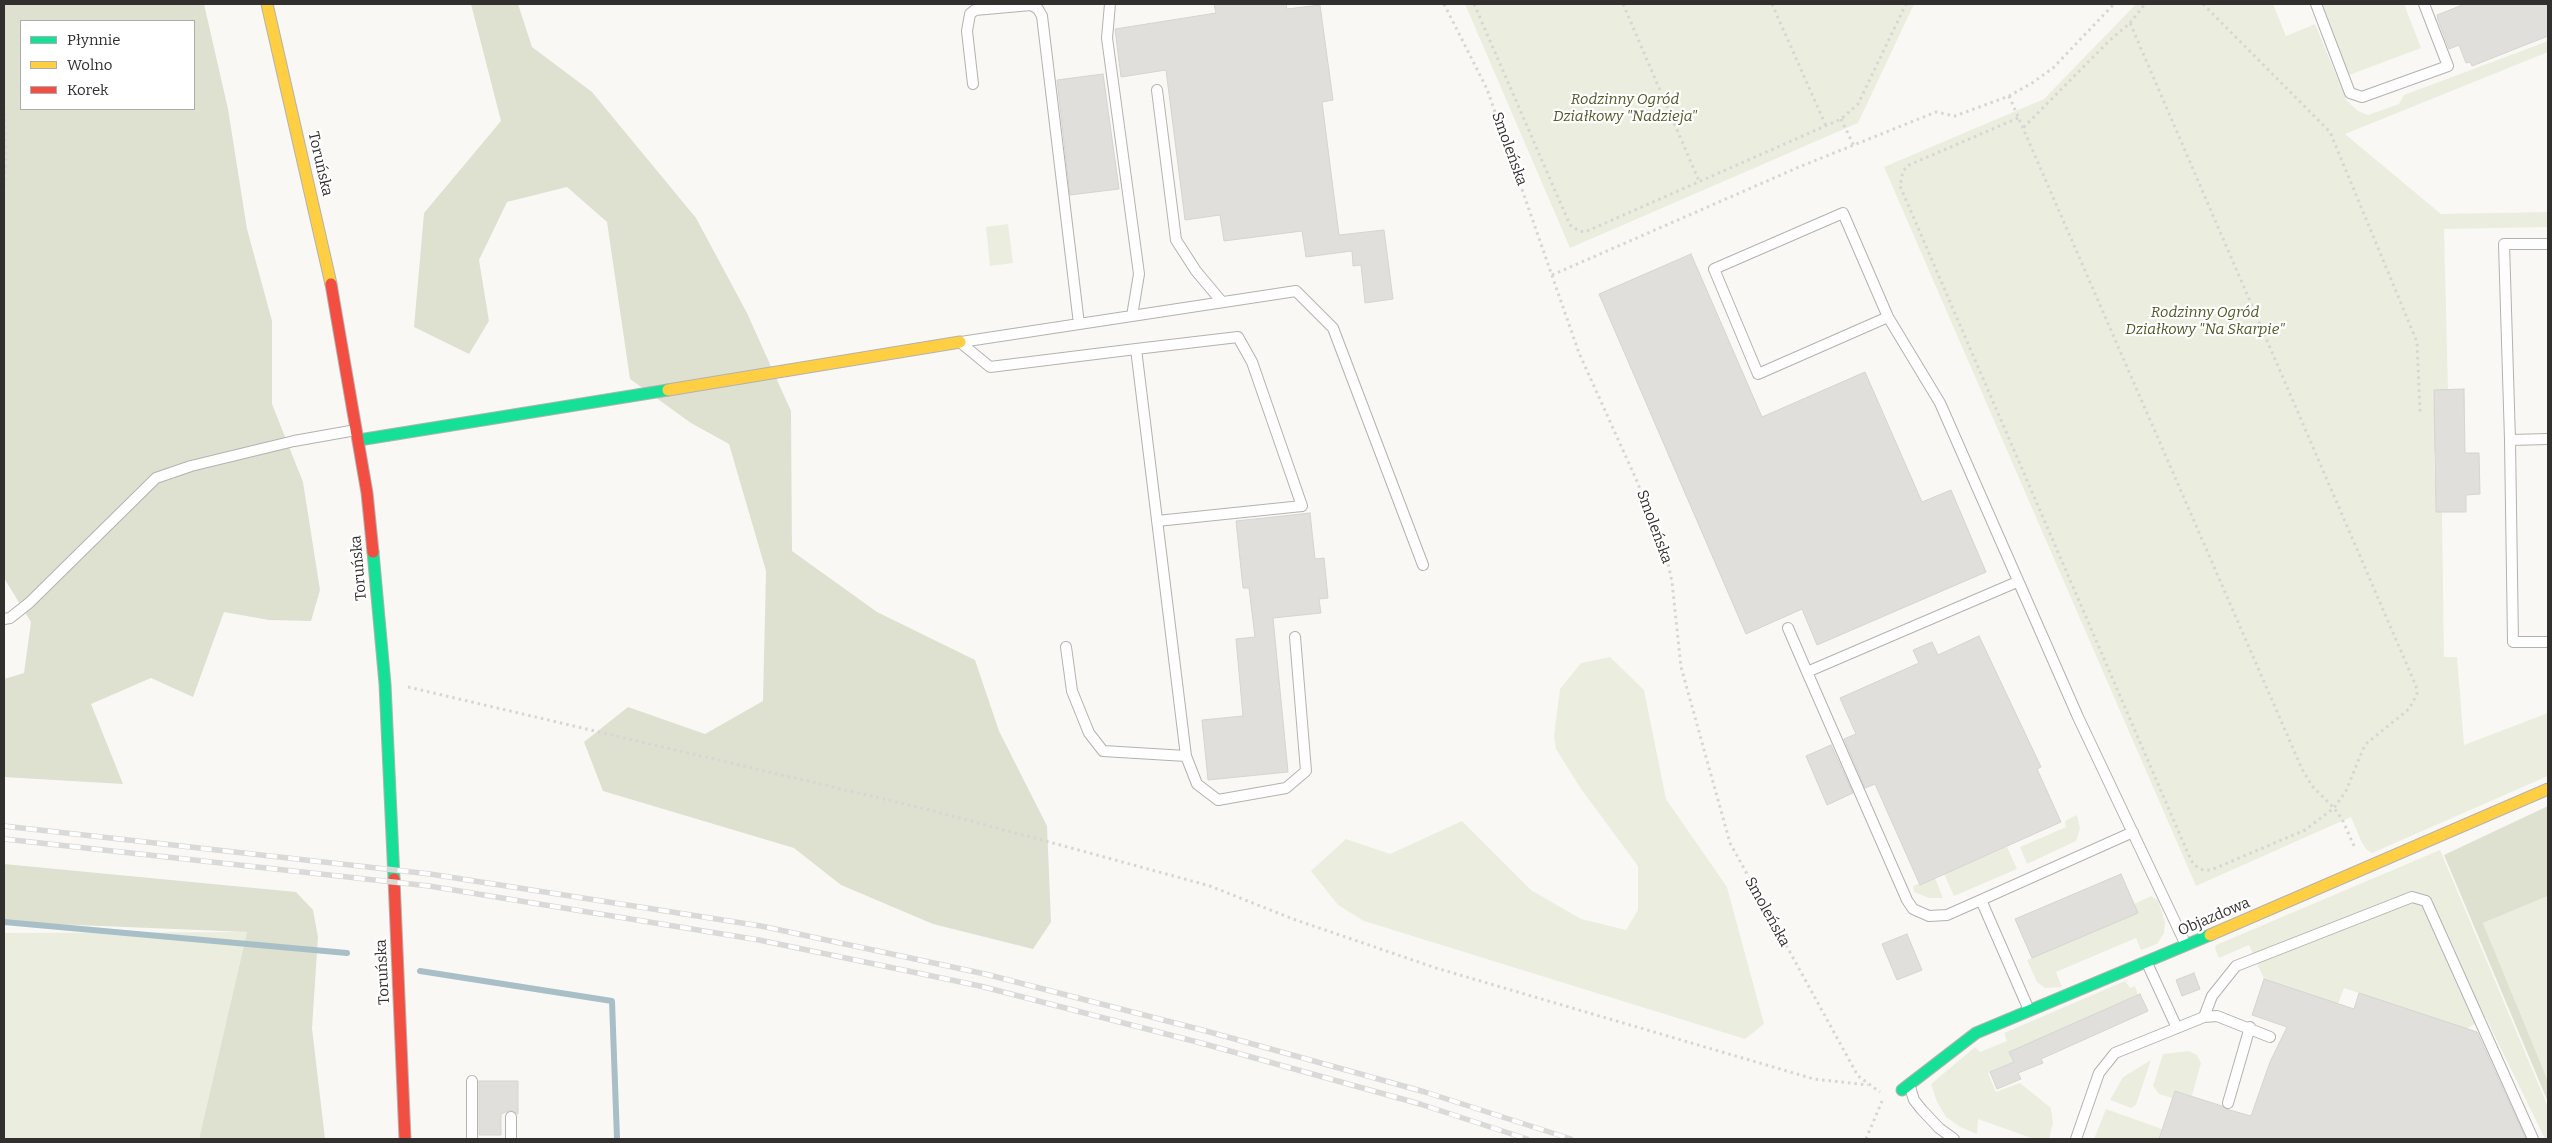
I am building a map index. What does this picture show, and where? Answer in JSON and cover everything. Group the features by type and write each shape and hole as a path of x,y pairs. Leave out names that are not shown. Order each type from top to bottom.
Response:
{"street":[{"name":"Toruńska","path":"267,4 327,259 358,435 373,553 385,684 405,1139"},
{"path":"358,435 960,342"},
{"name":"Objazdowa","path":"1906,1088 1976,1033 2187,945 2548,789"}],"lane":[{"path":"1110,4 1106,38 1139,274 1132,316"},
{"path":"2316,4 2350,93 2362,97 2448,66 2424,4"},
{"path":"973,84 967,31 970,14 974,10 1030,5 1038,9 1042,16 1079,324"},
{"path":"1157,90 1176,240 1196,271 1222,302"},
{"path":"1888,317 1758,374 1714,269 1843,213 1888,317 1940,403 2017,582 2187,945"},
{"path":"2548,244 2504,244 2510,440 2513,642 2548,642"},
{"path":"960,342 1296,291 1334,328 1423,565"},
{"path":"960,342 990,367 1238,336 1252,362 1302,506 1157,521"},
{"path":"1136,349 1186,756 1197,784 1218,800 1286,788 1306,771 1295,637"},
{"path":"4,619 10,618 29,603 156,478 191,466 294,441 358,435"},
{"path":"2510,440 2548,440"},
{"path":"1807,672 2017,582"},
{"path":"1788,628 1907,900 1914,909 1929,916 1947,915 2133,832"},
{"path":"1066,647 1072,691 1088,733 1103,751 1186,756"},
{"path":"2204,1017 2212,996 2236,966 2412,897 2426,901 2532,1139"},
{"path":"1981,900 2029,1010"},
{"path":"2147,962 2176,1028"},
{"path":"2076,1139 2094,1085 2106,1061 2115,1053 2204,1017 2216,1016 2250,1027 2270,1037"},
{"path":"2228,1103 2250,1027"},
{"path":"472,1082 472,1139"},
{"path":"1906,1088 1922,1110 1939,1128 1954,1139"},
{"path":"511,1116 511,1139"}],"path":[{"name":"Smoleńska","path":"1444,4 1487,90 1509,146 1579,353 1636,479 1665,550 1672,582 1682,667 1730,843 1858,1076 1868,1085 1885,1094 1866,1139"},
{"path":"1474,4 1570,225 1579,231 1585,232 1841,119 1858,104 1906,4"},
{"path":"1623,4 1699,181"},
{"path":"1772,4 1826,126"},
{"path":"1552,275 1799,167 1936,112 1955,116 2009,96 2053,68 2114,4"},
{"path":"2023,128 2109,41 2130,23 2145,4"},
{"path":"2203,4 2330,132 2418,342 2420,412"},
{"path":"2018,118 1909,165 1903,171 1900,186 2190,858 2194,865 2202,870 2219,868 2305,830 2334,808 2346,791 2358,759 2367,743 2409,709 2417,694 2416,686 2130,23"},
{"path":"2009,96 2302,769 2312,786 2342,819 2364,869"},
{"path":"4,100 6,160 4,188"},
{"path":"1841,119 1854,146"},
{"path":"385,684 426,690 922,808 1064,846 1210,886 1293,919 1445,971 1814,1080 1868,1085"}],"green space":[{"path":"4,4 204,4 228,109 247,229 272,321 272,404 303,482 320,590 311,621 269,620 224,612 193,697 151,678 91,704 123,784 4,777 4,679 24,673 31,622 4,578"},
{"path":"471,4 518,4 532,47 592,92 696,218 747,313 791,411 792,551 877,612 975,660 999,731 1047,826 1051,922 1033,949 933,924 841,885 794,848 603,791 584,742 628,707 705,734 763,701 766,571 729,444 691,423 630,379 607,222 567,187 507,202 479,260 489,321 469,354 414,327 424,213 501,121"},
{"name":"Rodzinny Ogród Działkowy \"Nadzieja\"","path":"1465,4 1914,4 1858,123 1570,248"},
{"name":"Rodzinny Ogród Działkowy \"Na Skarpie\"","path":"2136,4 2273,4 2286,36 2315,24 2347,101 2358,111 2368,115 2399,104 2404,95 2548,41 2548,52 2345,134 2441,214 2548,212 2548,227 2444,229 2448,390 2434,455 2436,512 2442,512 2444,657 2457,657 2464,745 2548,713 2548,776 2372,853 2362,843 2351,817 2196,886 1884,167 2044,99"},
{"path":"2322,4 2404,4 2421,48 2349,75"},
{"path":"1008,224 1013,263 990,266 986,227"},
{"path":"1610,657 1644,690 1666,799 1727,887 1764,1024 1745,1039 1364,921 1338,905 1311,871 1346,839 1390,854 1462,821 1531,890 1581,919 1626,930 1638,910 1638,866 1581,789 1556,749 1554,736 1560,689 1581,663"},
{"path":"2548,806 2548,896 2483,923 2548,1081 2548,1102 2444,855"},
{"path":"2077,815 2080,829 2076,841 2027,864 2020,847 2066,827 2065,821"},
{"path":"2007,847 2017,869 1954,896 1944,874"},
{"path":"2440,850 2548,1107 2548,1139 2545,1139 2486,1018 2466,1029 2344,988 2338,1004 2264,979 2249,945 2219,958 2215,949 2216,945"},
{"path":"4,864 296,892 313,910 318,937 312,1028 325,1139 199,1139 247,932 4,922"},
{"path":"1935,878 1943,898 1929,898 1914,892 1913,886"},
{"path":"2151,896 2158,900 2165,922 2164,933 2157,944 2141,950 2136,938 2056,972 2062,987 2045,988 2037,982 2027,960 2137,913 2134,904"},
{"path":"2548,896 2548,1081 2483,923"},
{"path":"247,932 199,1139 4,1139 4,933"},
{"path":"2125,981 2130,988 2135,986 2138,995 2009,1052 2014,1062 1988,1073 1996,1092 2020,1083 2051,1108 2053,1123 2049,1139 2034,1139 1978,1119 1977,1134 1960,1127 1946,1117 1937,1102 1931,1084 1975,1047 1980,1052 2007,1041 2004,1033"},
{"path":"2189,1051 2197,1055 2201,1063 2192,1096 2175,1091 2172,1098 2159,1094 2153,1086 2163,1054"},
{"path":"2151,1060 2136,1105 2131,1108 2110,1100 2123,1077"},
{"path":"2106,1109 2162,1129 2159,1139 2094,1139"}],"building":[{"path":"1214,4 1286,4 1287,9 1320,5 1333,100 1322,102 1339,235 1384,230 1393,299 1365,303 1361,265 1353,266 1352,251 1306,257 1302,231 1224,241 1220,215 1185,220 1166,70 1121,77 1115,29 1216,13"},
{"path":"2465,4 2548,4 2548,36 2472,66 2470,62 2466,63 2459,45 2449,49 2437,15"},
{"path":"1103,74 1119,189 1070,195 1057,80"},
{"path":"1691,254 1762,417 1865,372 1922,502 1951,490 1986,572 1817,645 1802,609 1746,634 1599,294"},
{"path":"2464,389 2465,453 2479,453 2480,494 2466,495 2466,512 2436,512 2434,390"},
{"path":"1310,513 1315,559 1324,558 1328,598 1319,599 1321,613 1273,618 1288,772 1208,780 1202,720 1243,716 1236,639 1255,637 1249,588 1243,588 1236,521"},
{"path":"1979,636 2041,767 2037,769 2061,822 1920,885 1875,784 1865,788 1844,739 1856,734 1840,698 1919,663 1913,650 1932,642 1938,655"},
{"path":"1831,745 1853,793 1827,805 1806,756"},
{"path":"2121,874 2138,913 2032,958 2015,919"},
{"path":"1907,934 1922,970 1897,980 1882,944"},
{"path":"2194,973 2200,989 2182,996 2176,980"},
{"path":"2264,979 2354,1009 2359,993 2477,1032 2526,1139 2159,1139 2175,1091 2251,1116 2270,1062 2287,1027 2252,1015"},
{"path":"2140,994 2148,1011 2041,1059 2043,1063 2018,1073 2021,1079 1997,1089 1990,1072 2014,1062 2009,1052"},
{"path":"479,1081 518,1081 518,1114 511,1110 501,1114 501,1135 479,1135"}],"waterway":[{"path":"4,922 347,953"},
{"path":"420,971 612,1001 617,1139"}],"railway":[{"path":"4,826 430,874 761,926 985,974 1206,1031 1425,1092 1571,1139"},
{"path":"4,839 429,886 759,940 980,986 1201,1043 1420,1104 1527,1139"}],"traffic: fast":[{"path":"359,440 668,390"},
{"path":"373,552 385,684 394,879"},
{"path":"1902,1090 1976,1033 2210,935"}],"traffic: slow":[{"path":"267,4 331,284"},
{"path":"668,390 960,342"},
{"path":"2210,935 2548,789"}],"traffic: jam":[{"path":"331,284 367,493 373,552"},
{"path":"394,879 405,1139"}]}
